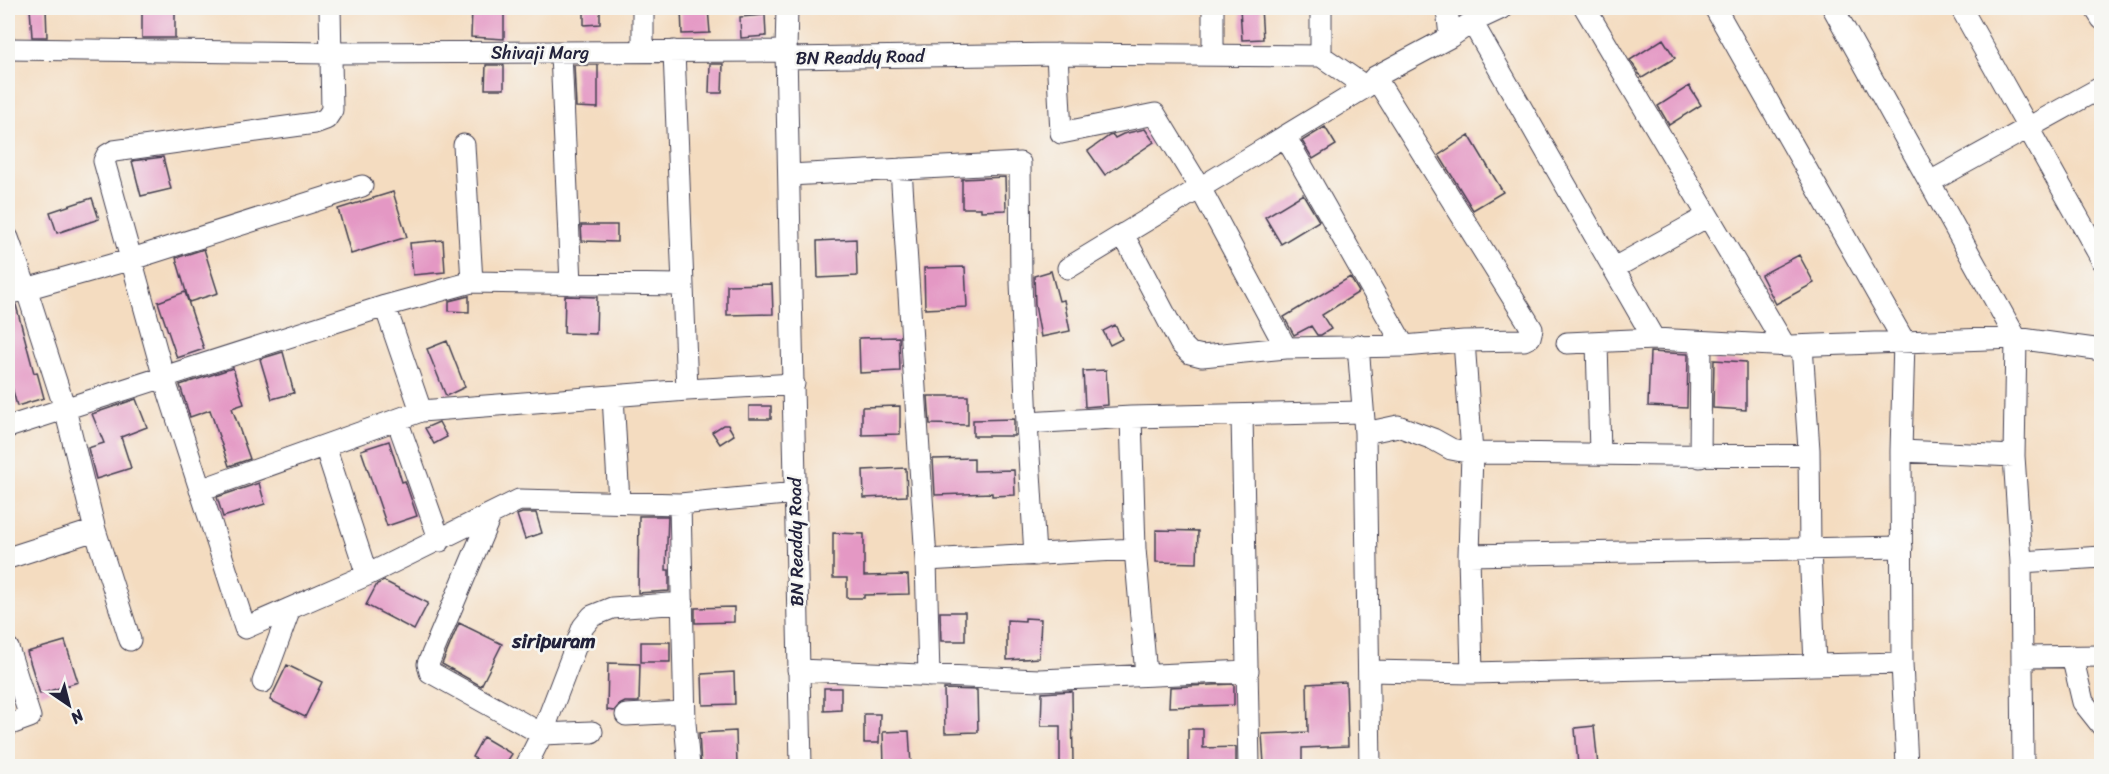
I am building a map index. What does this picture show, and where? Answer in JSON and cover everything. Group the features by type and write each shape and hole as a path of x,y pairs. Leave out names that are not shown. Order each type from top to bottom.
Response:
{"street":[{"path":"330,8 332,110 326,119 315,123 114,151 107,155 104,162 164,378 244,628 368,575 519,500 680,504 796,493"},
{"path":"643,51 643,10 645,8"},
{"path":"786,54 787,8"},
{"path":"1213,8 1213,54"},
{"path":"1124,234 1180,343 1190,353 1202,356 1286,348 1404,346 1530,337 1532,329 1370,82 1321,56 1321,8"},
{"path":"1447,8 1450,37"},
{"path":"1068,268 1370,82 1472,22 1502,8"},
{"path":"1585,8 1708,216 1794,346 1809,455 1815,665"},
{"path":"1715,8 1904,341 1901,451 1902,663 1907,766"},
{"path":"1833,8 2016,338 2014,456 2021,562 2023,766"},
{"path":"1961,8 2026,128 2102,260"},
{"path":"2095,8 2102,18"},
{"path":"1472,22 1654,339"},
{"name":"Shivaji Marg","path":"8,48 330,52 674,51 786,54"},
{"path":"674,51 681,285 687,390"},
{"path":"561,53 571,284"},
{"name":"BN Readdy Road","path":"801,766 786,54 1321,56"},
{"path":"1057,54 1061,133 1155,114 1200,188 1286,348"},
{"path":"1930,182 2102,87"},
{"path":"1285,136 1404,346"},
{"path":"464,144 472,282"},
{"path":"789,175 1020,163 1021,282 1035,555"},
{"path":"901,169 926,560 929,675"},
{"path":"17,291 132,259 362,186"},
{"path":"1614,268 1708,216"},
{"path":"8,238 17,291 64,409 95,530 130,640"},
{"path":"8,427 385,306 472,282 681,285"},
{"path":"385,306 421,411"},
{"path":"1567,343 1654,339 1794,346 2016,338 2102,350"},
{"path":"1464,341 1472,453 1469,555 1472,673"},
{"path":"1700,456 1701,342"},
{"path":"1597,343 1600,453"},
{"path":"1358,345 1364,422 1370,766"},
{"path":"200,490 421,411 794,384"},
{"path":"613,396 619,502"},
{"path":"1027,423 1131,417 1242,416 1364,422 1398,426 1433,439 1451,449 1472,453 1809,455"},
{"path":"1242,416 1249,766"},
{"path":"1131,417 1135,549 1146,675"},
{"path":"397,420 440,541"},
{"path":"325,446 368,575"},
{"path":"1901,451 2014,456"},
{"path":"680,504 684,712 689,766"},
{"path":"492,514 428,664 430,672 540,738 592,732"},
{"path":"8,558 95,530"},
{"path":"1469,555 1902,547"},
{"path":"926,560 1135,549"},
{"path":"2021,562 2102,557"},
{"path":"526,766 540,738 583,627 592,616 612,608 683,603"},
{"path":"263,682 290,609"},
{"path":"8,648 30,717 8,725"},
{"path":"2072,656 2083,702 2102,726"},
{"path":"2022,657 2102,656"},
{"path":"1369,671 1472,673 1902,663"},
{"path":"798,670 1040,680 1248,670"},
{"path":"626,715 684,712"},
{"path":"540,738 545,766"}],"building":[{"path":"30,8 46,8 47,37 32,37"},
{"path":"142,8 175,8 175,38 142,38"},
{"path":"472,8 504,8 504,39 471,37"},
{"path":"584,8 600,8 600,24 584,25"},
{"path":"681,8 708,8 710,33 682,34"},
{"path":"1240,8 1261,8 1263,39 1242,40"},
{"path":"765,15 766,36 741,38 740,17"},
{"path":"1663,39 1675,58 1642,78 1630,60"},
{"path":"710,64 723,64 722,93 709,93"},
{"path":"486,65 504,65 504,89 485,89"},
{"path":"574,65 598,65 598,108 576,107"},
{"path":"1689,86 1701,105 1669,125 1658,106"},
{"path":"1325,127 1336,145 1313,159 1302,141"},
{"path":"1145,129 1154,142 1105,175 1088,151 1109,136 1113,135 1115,138"},
{"path":"1469,135 1503,192 1473,210 1439,155"},
{"path":"163,157 171,189 141,196 132,161"},
{"path":"1005,177 1006,210 981,211 981,208 962,208 962,179"},
{"path":"393,192 407,237 351,254 338,209"},
{"path":"1303,194 1319,221 1281,244 1265,217"},
{"path":"92,198 99,219 57,233 50,212"},
{"path":"581,225 617,225 617,242 582,241"},
{"path":"856,239 857,276 818,278 817,241"},
{"path":"443,240 445,272 413,275 410,243"},
{"path":"204,249 218,293 189,302 176,258"},
{"path":"1799,255 1814,283 1776,304 1761,275"},
{"path":"965,267 967,307 925,309 924,268"},
{"path":"1051,271 1059,301 1064,300 1070,331 1041,337 1035,305 1034,276"},
{"path":"1350,277 1359,292 1322,315 1331,329 1317,335 1311,326 1294,335 1284,317"},
{"path":"772,284 773,314 727,315 727,285"},
{"path":"185,292 204,349 177,358 158,302"},
{"path":"469,296 469,312 449,311 449,301"},
{"path":"565,296 597,297 596,334 564,333"},
{"path":"16,305 34,373 37,372 44,398 17,406 8,372 8,306"},
{"path":"1115,325 1122,339 1110,345 1103,331"},
{"path":"899,337 900,371 860,373 859,338"},
{"path":"447,341 465,387 446,396 427,349"},
{"path":"283,352 294,393 272,399 260,359"},
{"path":"1650,352 1688,354 1687,408 1648,406"},
{"path":"1714,360 1746,362 1746,410 1713,408"},
{"path":"233,368 244,404 232,408 250,459 229,466 210,410 190,417 180,385"},
{"path":"1106,370 1108,405 1085,407 1083,371"},
{"path":"928,396 968,396 968,425 930,424"},
{"path":"136,399 147,427 121,437 131,468 96,479 88,448 104,443 92,414"},
{"path":"749,406 771,406 771,419 749,419"},
{"path":"900,406 900,434 862,435 862,407"},
{"path":"1014,419 1014,436 973,436 973,420"},
{"path":"439,422 447,437 434,444 425,428"},
{"path":"723,425 728,425 734,435 720,444 712,432"},
{"path":"389,441 402,482 405,481 417,516 387,526 361,450"},
{"path":"974,458 974,471 1014,470 1015,495 992,496 992,493 935,495 933,459"},
{"path":"906,468 907,496 864,498 863,470"},
{"path":"259,483 265,504 223,517 217,497"},
{"path":"536,513 542,533 525,539 517,515"},
{"path":"639,516 668,516 666,570 669,570 669,591 638,593"},
{"path":"1156,530 1198,531 1197,563 1156,562"},
{"path":"833,533 864,534 864,576 908,575 909,594 864,595 864,598 847,598 847,578 833,578"},
{"path":"384,581 428,603 414,630 366,605 377,584"},
{"path":"734,607 734,622 695,623 695,608"},
{"path":"940,612 965,612 965,641 941,641"},
{"path":"1025,618 1041,619 1039,658 1007,660 1007,620 1025,621"},
{"path":"459,623 502,644 481,686 442,664"},
{"path":"65,641 78,682 40,694 27,652"},
{"path":"641,642 670,642 670,662 641,662"},
{"path":"608,663 640,664 639,702 625,702 614,711 607,710"},
{"path":"287,665 322,682 305,717 270,700"},
{"path":"734,672 735,704 703,705 702,674"},
{"path":"1346,682 1348,746 1302,748 1302,763 1264,764 1262,734 1308,732 1307,684"},
{"path":"1234,684 1234,705 1169,707 1170,687"},
{"path":"824,688 841,688 841,710 824,711"},
{"path":"944,689 977,690 978,732 945,733"},
{"path":"1072,691 1073,764 1060,764 1060,726 1041,726 1042,693"},
{"path":"864,714 880,714 879,743 864,743"},
{"path":"1594,726 1598,766 1578,766 1575,728"},
{"path":"1188,729 1203,729 1203,748 1236,747 1236,766 1188,766"},
{"path":"736,731 737,766 701,766 699,733"},
{"path":"909,731 911,766 884,766 883,732"},
{"path":"483,737 512,754 504,766 489,766 472,757"}],"district":[{"name":"siripuram","path":"554,641"}]}
